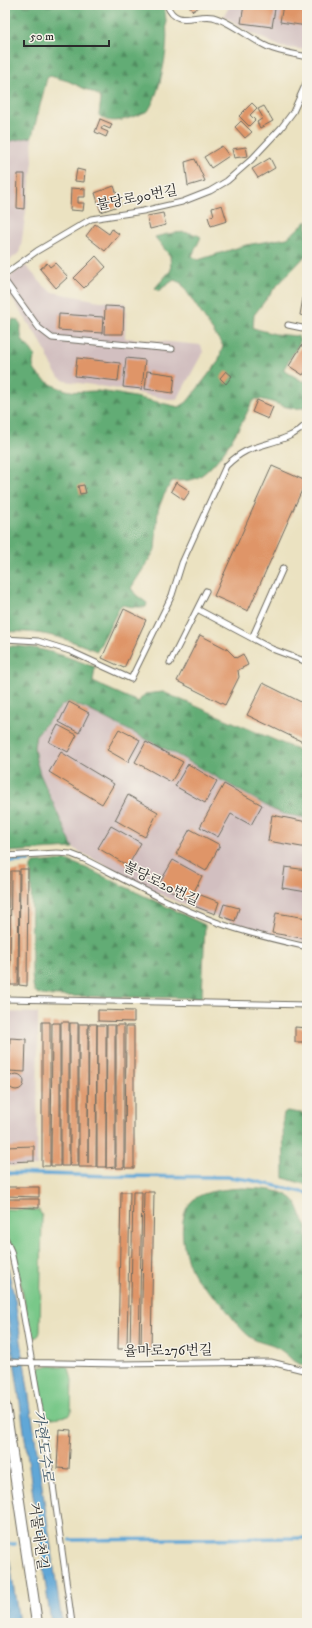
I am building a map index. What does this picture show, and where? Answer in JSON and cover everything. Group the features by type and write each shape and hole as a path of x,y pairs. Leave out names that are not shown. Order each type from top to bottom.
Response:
{"street":[{"name":"거물대천길","path":"5,1406 37,1623"}],"lane":[{"path":"167,5 170,12 182,19 202,16 213,17 268,47 307,57"},
{"name":"불당로90번길","path":"5,274 37,251 91,219 143,211 182,202 210,191 227,180 251,160 281,128 293,112 307,80"},
{"path":"5,282 38,328 52,338 172,349"},
{"path":"288,325 307,330"},
{"path":"5,639 38,641 70,651 131,679 172,595 182,563 226,466 236,456 292,435 302,429 307,423"},
{"path":"252,638 283,568"},
{"path":"170,664 206,591"},
{"path":"197,608 272,649 307,662"},
{"name":"불당로20번길","path":"5,856 71,854 84,859 156,897 194,914 225,926 307,947"},
{"path":"5,1000 307,1005"},
{"path":"5,1238 11,1251 18,1283 30,1362 52,1478 72,1623"},
{"name":"율마로276번길","path":"5,1362 119,1364 271,1362 307,1371"}],"shaded area":[{"path":"230,5 307,5 307,50 281,47 251,33 224,16"},
{"path":"32,137 33,162 21,246 19,253 5,264 5,142"},
{"path":"25,265 44,286 52,292 100,301 126,303 125,338 201,345 203,352 178,398 173,400 113,388 65,381 59,377 55,372 41,342 5,288 5,280"},
{"path":"69,702 87,709 181,757 272,809 283,814 307,818 307,943 259,931 195,910 155,892 73,848 40,774 34,747 36,735 62,705"},
{"path":"5,1012 38,1013 37,1166 5,1166"}],"green space":[{"path":"5,5 164,5 167,35 164,62 158,89 154,101 148,111 123,120 109,121 99,115 101,99 98,95 68,81 50,76 47,78 32,137 5,142"},
{"path":"307,221 307,254 274,289 254,315 253,328 275,334 298,336 300,342 283,370 304,382 307,377 307,406 295,408 256,399 252,402 229,444 205,472 197,478 172,481 158,510 155,550 131,588 136,595 147,603 146,607 121,605 97,651 74,642 52,636 30,632 5,632 5,342 8,339 9,327 13,319 17,320 21,325 23,341 33,352 35,357 33,363 37,374 55,386 78,392 107,392 179,407 187,402 218,362 223,346 181,283 174,280 158,291 155,288 171,270 170,256 155,237 185,232 201,237 192,256 198,260 246,245 287,238"},
{"path":"5,646 40,649 73,659 95,667 93,682 138,702 145,694 163,692 307,754 307,818 283,814 272,809 181,757 87,709 69,702 62,705 36,735 34,747 40,774 73,848 5,852"},
{"path":"66,860 86,868 205,925 202,996 199,998 59,996 36,993 33,985 32,970 31,866 34,863"},
{"path":"287,1111 307,1114 307,1185 284,1178 283,1118 284,1113"},
{"path":"243,1188 272,1190 286,1194 296,1203 307,1226 307,1296 302,1303 307,1317 307,1366 295,1362 278,1348 257,1341 249,1336 238,1325 221,1303 200,1283 190,1267 184,1247 183,1236 184,1216 187,1207 193,1200 203,1194"},
{"path":"5,1209 39,1210 42,1216 40,1332 35,1338 31,1334 13,1249 5,1231"},
{"path":"65,1366 69,1368 72,1380 71,1413 69,1416 52,1418 45,1415 38,1370 41,1367"}],"water":[{"path":"5,1255 15,1300 62,1623 51,1623 5,1296"},
{"path":"5,1529 19,1623 5,1623"}],"building":[{"path":"202,5 193,11 189,6"},
{"path":"244,5 275,9 272,27 241,23"},
{"path":"283,5 307,5 307,26 280,22"},
{"path":"252,103 257,108 250,115 255,120 249,126 239,116"},
{"path":"264,106 273,121 260,128 257,122 263,118 258,109"},
{"path":"100,119 112,124 110,129 103,126 101,129 108,132 106,137 95,132"},
{"path":"241,121 252,132 245,138 235,127"},
{"path":"222,146 229,156 211,168 204,157"},
{"path":"246,147 248,156 234,158 232,149"},
{"path":"270,158 275,168 258,178 252,169"},
{"path":"195,159 205,181 188,186 185,162"},
{"path":"77,169 85,171 84,182 75,181"},
{"path":"18,174 25,174 24,209 17,208"},
{"path":"114,186 121,205 101,212 95,193"},
{"path":"71,188 85,189 85,197 78,197 78,203 84,203 83,211 70,210"},
{"path":"222,205 227,221 211,226 208,217 214,215 212,208"},
{"path":"163,213 166,225 150,229 147,216"},
{"path":"95,224 109,234 112,229 119,234 105,251 86,236"},
{"path":"96,256 106,267 84,288 74,278"},
{"path":"47,263 50,267 55,263 68,277 56,288 40,269"},
{"path":"304,292 307,292 307,317 300,315"},
{"path":"105,306 124,307 123,334 104,334"},
{"path":"59,314 103,317 102,333 58,330"},
{"path":"302,345 307,348 307,369 303,375 289,366"},
{"path":"77,358 120,363 118,381 75,376"},
{"path":"126,358 145,360 142,389 123,387"},
{"path":"147,371 175,375 173,393 145,389"},
{"path":"226,371 232,376 226,384 220,378"},
{"path":"257,400 273,407 268,419 252,412"},
{"path":"272,466 306,481 248,611 214,596"},
{"path":"176,482 190,491 184,500 171,491"},
{"path":"84,485 86,493 80,494 78,486"},
{"path":"124,609 146,620 124,668 102,658"},
{"path":"200,635 227,649 236,658 243,654 248,665 238,670 239,677 225,705 177,681"},
{"path":"263,683 307,705 307,744 247,715"},
{"path":"69,702 89,713 79,733 59,722"},
{"path":"58,725 77,735 68,752 49,742"},
{"path":"119,729 140,740 128,762 107,750"},
{"path":"146,742 183,762 171,782 135,762"},
{"path":"61,752 114,784 102,804 49,772"},
{"path":"188,764 217,781 205,803 175,786"},
{"path":"224,784 262,805 251,825 231,814 218,837 200,827"},
{"path":"128,795 158,812 145,837 115,820"},
{"path":"272,815 307,822 307,848 268,841"},
{"path":"111,826 141,843 128,866 98,848"},
{"path":"190,829 220,845 206,871 176,854"},
{"path":"173,860 202,876 189,901 159,884"},
{"path":"285,867 307,870 307,892 282,888"},
{"path":"20,869 28,869 27,986 19,985"},
{"path":"5,870 9,870 8,984 5,984"},
{"path":"11,871 19,871 18,985 10,985"},
{"path":"198,894 219,902 215,914 194,906"},
{"path":"224,904 239,908 235,921 220,916"},
{"path":"276,913 307,918 307,939 272,933"},
{"path":"98,1010 134,1011 134,1022 98,1021"},
{"path":"42,1022 50,1022 50,1166 42,1166"},
{"path":"61,1022 69,1022 69,1166 61,1166"},
{"path":"52,1023 60,1023 60,1166 51,1166"},
{"path":"70,1023 78,1023 78,1166 70,1166"},
{"path":"79,1024 88,1024 88,1163 89,1024 97,1024 96,1167 79,1167"},
{"path":"97,1025 106,1025 106,1167 97,1167"},
{"path":"107,1025 115,1025 115,1167 106,1168"},
{"path":"116,1025 124,1025 124,1168 116,1168"},
{"path":"126,1026 134,1026 134,1168 125,1168"},
{"path":"295,1027 307,1028 307,1042 295,1042"},
{"path":"10,1038 26,1039 25,1072 9,1071"},
{"path":"13,1074 19,1074 24,1079 22,1088 19,1090 13,1090 8,1085 8,1079"},
{"path":"34,1146 34,1161 5,1162 5,1147"},
{"path":"5,1187 39,1187 39,1197 5,1196"},
{"path":"121,1192 130,1192 127,1349 118,1349"},
{"path":"133,1192 142,1192 139,1350 130,1350"},
{"path":"144,1192 154,1192 151,1350 141,1350"},
{"path":"5,1199 39,1199 39,1208 5,1207"},
{"path":"59,1429 71,1430 69,1469 57,1468"}],"waterway":[{"path":"5,862 29,861"},
{"path":"5,1173 228,1177 250,1180 307,1193"},
{"path":"70,1540 307,1538"},
{"path":"5,1544 15,1544"}],"water label":[{"name":"가현도수로","path":"43,1446"}]}
